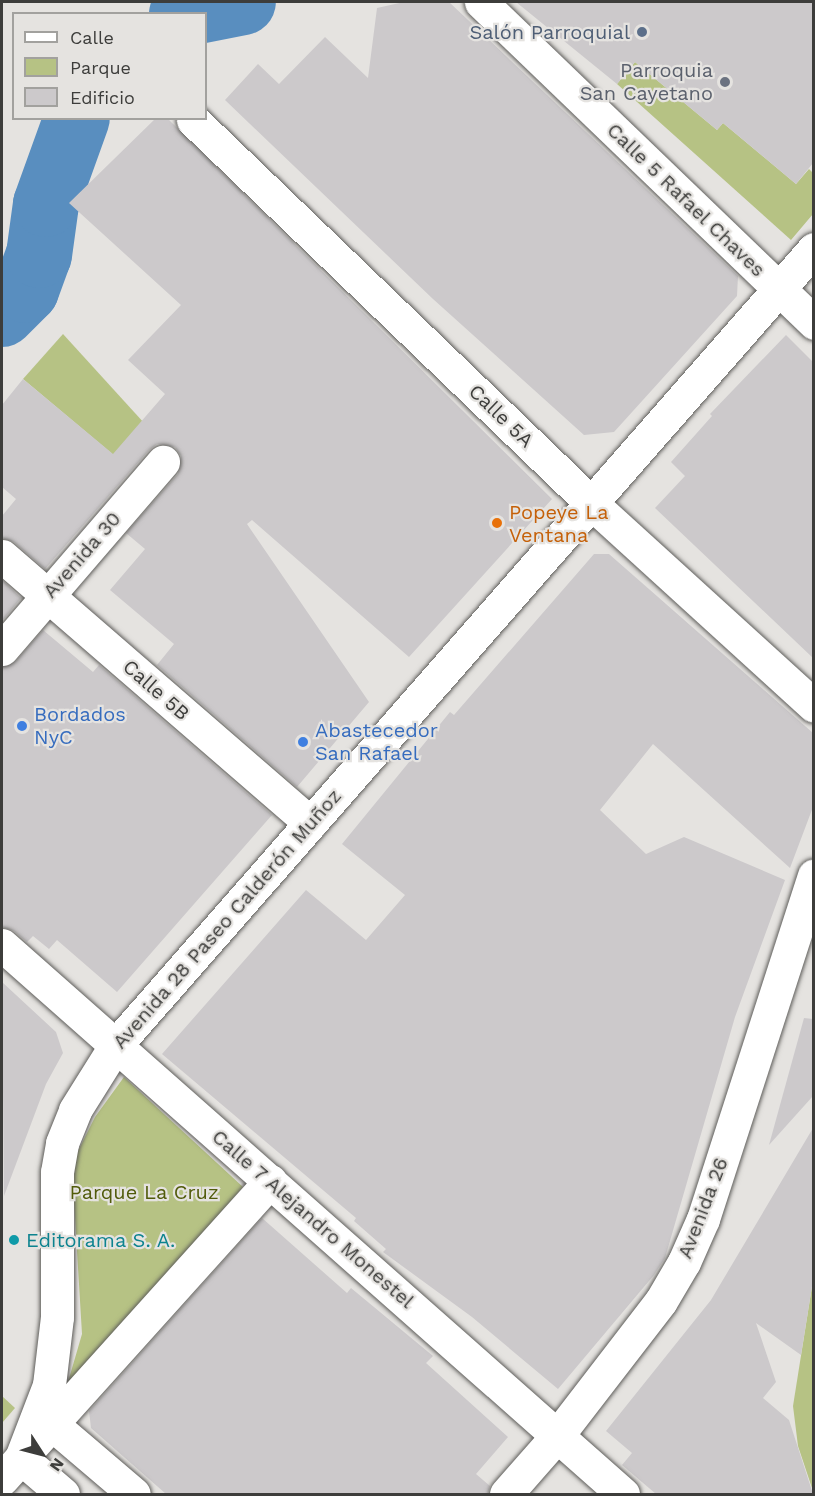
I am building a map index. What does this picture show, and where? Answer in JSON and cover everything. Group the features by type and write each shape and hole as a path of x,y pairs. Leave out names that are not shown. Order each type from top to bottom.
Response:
{"street":[{"name":"Calle 5 Rafael Chaves","path":"481,2 813,323"},
{"name":"Calle 5A","path":"193,120 590,501 813,706"},
{"name":"Avenida 28 Paseo Calderón Muñoz","path":"46,1419 57,1317 57,1172 62,1143 75,1110 115,1046 813,249"},
{"name":"Avenida 30","path":"2,649 163,462"},
{"name":"Calle 5B","path":"2,556 310,824"},
{"name":"Avenida 26","path":"506,1494 557,1436 661,1300 684,1262 702,1219 813,876"},
{"name":"Calle 7 Alejandro Monestel","path":"2,945 623,1494"},
{"name":"Avenida 28 Paseo Calderón Muñoz","path":"11,1469 46,1419 270,1181"},
{"path":"46,1419 134,1494"},
{"path":"11,1469 63,1494"}],"green space":[{"path":"635,62 717,130 723,123 796,184 809,169 813,173 813,214 791,240 617,84"},
{"path":"63,334 155,435 129,468 23,379"},
{"name":"Parque La Cruz","path":"124,1077 243,1187 66,1389 82,1334 73,1184 77,1153 95,1117"},
{"path":"813,1280 813,1491 798,1446 793,1406"},
{"path":"2,1396 15,1408 2,1423"}],"building":[{"path":"404,2 449,2 738,276 737,296 614,432 584,435 433,299 225,100 258,64 279,84 325,37 368,78 377,8"},
{"path":"516,2 813,2 813,163 796,184 723,123 717,130 635,62 617,84"},
{"path":"154,120 169,120 552,499 409,657 252,520 247,524 369,702 297,787 157,665 174,644 110,590 145,549 126,533 178,474 181,456 175,447 157,444 149,450 45,569 14,542 2,538 2,516 16,499 2,487 2,405 23,379 113,454 165,394 128,360 181,305 69,203"},
{"path":"786,335 813,362 813,658 655,508 685,476 671,462 712,416 710,414"},
{"path":"594,554 609,554 813,733 813,807 790,868 653,744 600,810 646,854 684,837 785,880 735,1017 665,1258 654,1275 558,1389 472,1317 383,1252 386,1249 354,1221 356,1218 162,1054 306,890 366,940 405,895 342,844 450,712 454,715"},
{"path":"2,580 21,598 2,621"},
{"path":"43,630 93,672 99,665 272,815 117,992 57,940 49,949 33,936 27,942 14,931 2,927 2,667 16,661"},
{"path":"2,982 56,1032 63,1053 46,1084 4,1196"},
{"path":"804,1018 813,1019 813,1096 769,1145"},
{"path":"813,1128 813,1280 801,1355 756,1323 776,1382 763,1398 789,1420 813,1494 656,1494 622,1465 632,1453 606,1431 711,1300"},
{"path":"262,1218 347,1293 351,1288 433,1356 426,1363 508,1437 476,1474 490,1486 488,1494 166,1494 91,1428 89,1411"}],"waterway":[{"path":"192,12 243,2"},
{"path":"2,314 26,290 39,255 46,204 76,120"}],"place":[{"name":"Salón Parroquial","path":"642,32"},
{"name":"Parroquia San Cayetano","path":"725,82"},
{"name":"Popeye La Ventana","path":"497,523"},
{"name":"Bordados NyC","path":"22,726"},
{"name":"Abastecedor San Rafael","path":"303,742"},
{"name":"Editorama S. A.","path":"14,1240"}]}
